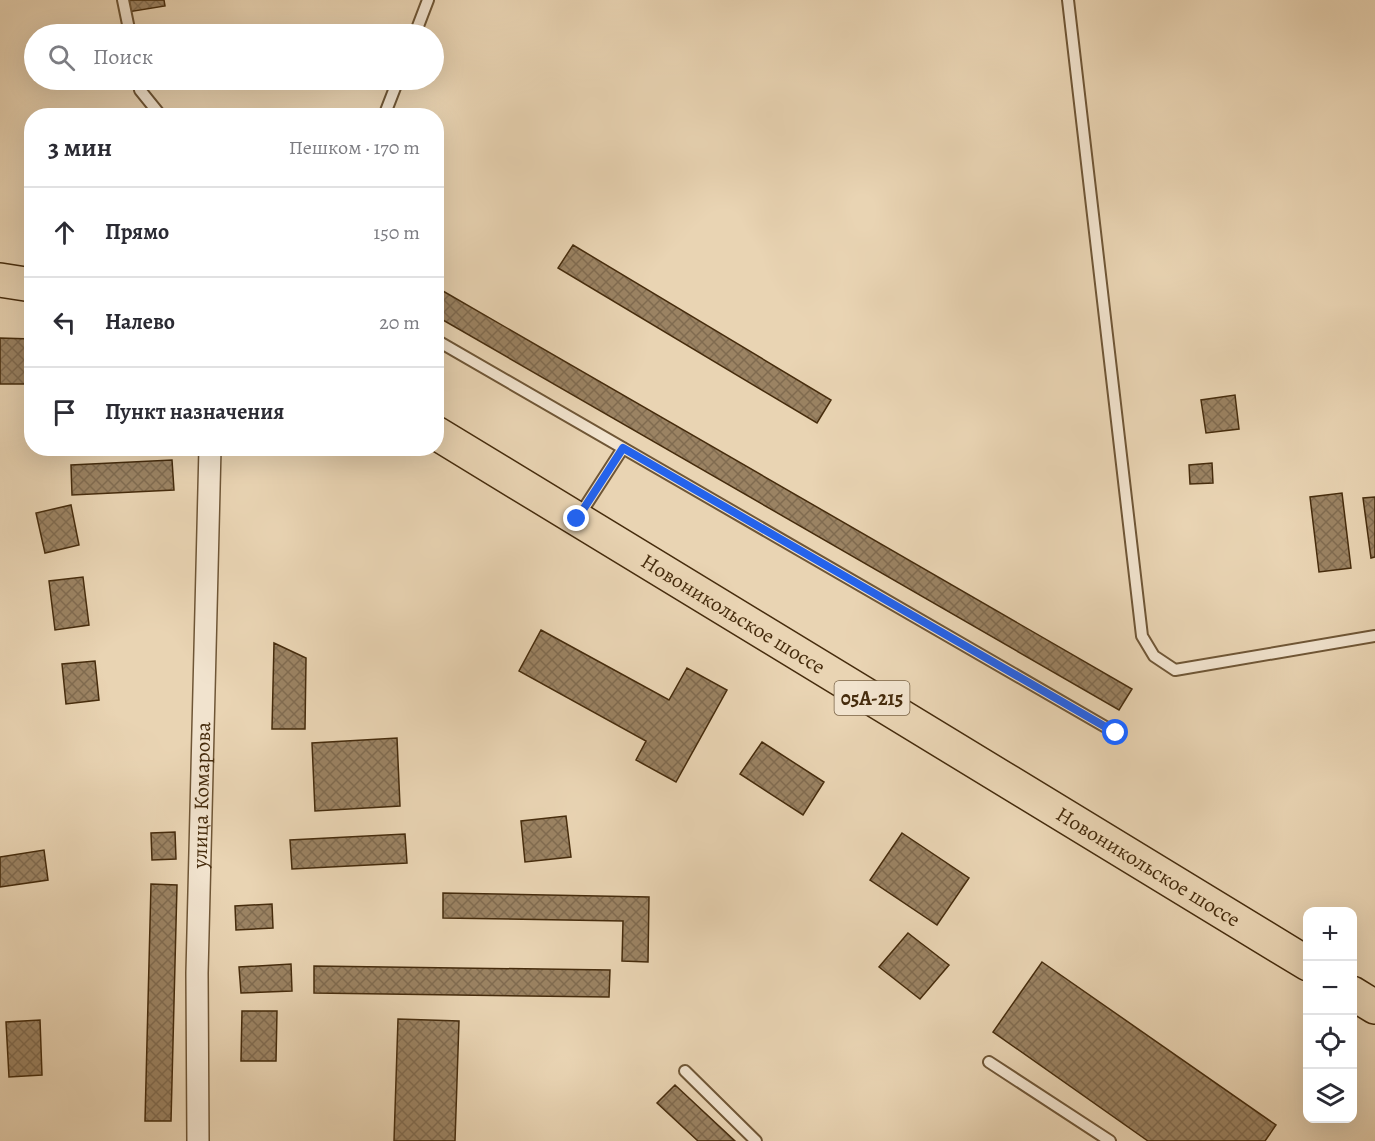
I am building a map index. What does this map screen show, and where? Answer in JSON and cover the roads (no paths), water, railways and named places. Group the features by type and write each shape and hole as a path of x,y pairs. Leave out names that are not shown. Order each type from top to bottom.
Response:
{"highway":[{"path":"0,280 24,284"},
{"name":"Новоникольское шоссе","path":"444,438 1303,961"},
{"path":"1357,996 1375,1007"}],"street":[{"name":"улица Комарова","path":"198,1141 197,973 210,456"}],"lane":[{"path":"123,0 128,24"},
{"path":"419,24 428,0"},
{"path":"1068,0 1142,636 1155,656 1175,670 1375,636"},
{"path":"140,90 155,108"},
{"path":"387,108 394,90"},
{"path":"444,345 1116,733"},
{"path":"577,519 623,448"},
{"path":"989,1062 1110,1141"},
{"path":"685,1071 756,1141"}]}
